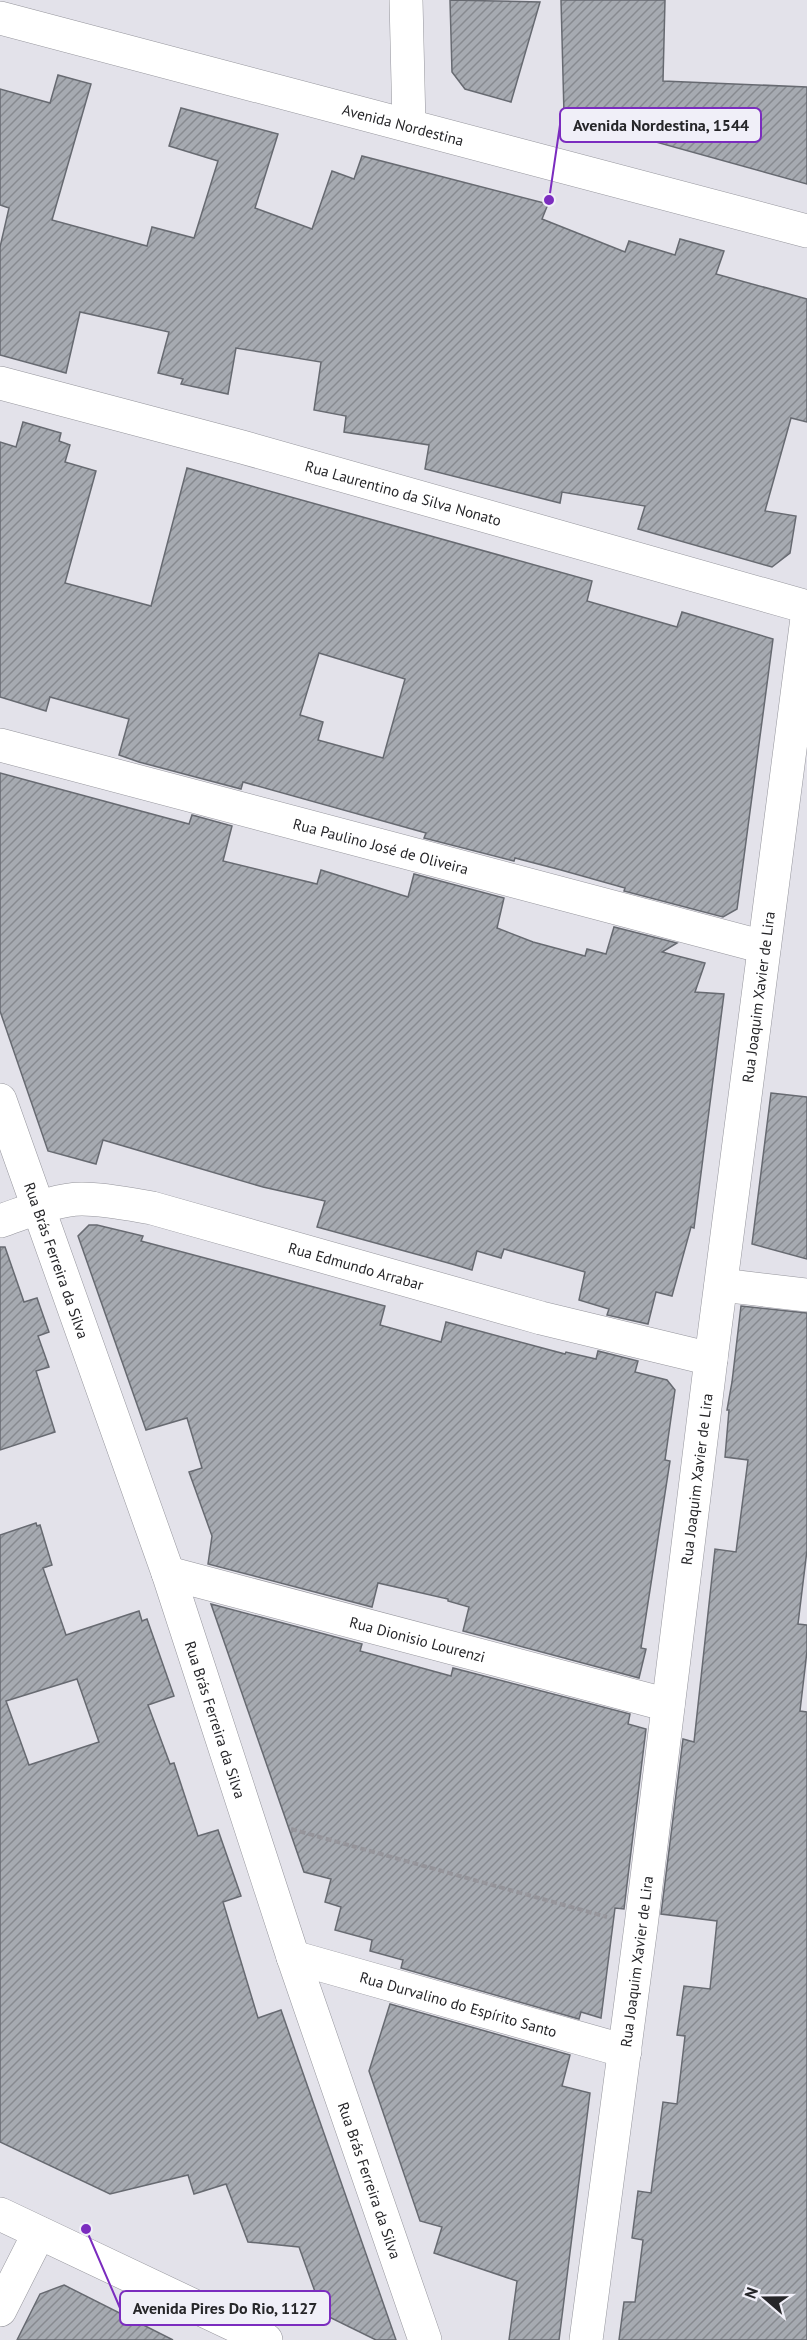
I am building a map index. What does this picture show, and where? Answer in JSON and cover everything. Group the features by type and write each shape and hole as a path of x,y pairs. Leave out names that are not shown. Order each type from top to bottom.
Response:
{"street":[{"path":"406,0 409,125"},
{"name":"Avenida Nordestina","path":"0,18 807,231"},
{"name":"Rua Laurentino da Silva Nonato","path":"0,383 242,447 806,624"},
{"name":"Rua Joaquim Xavier de Lira","path":"586,2340 625,2051 806,624"},
{"name":"Rua Paulino José de Oliveira","path":"0,745 764,947"},
{"name":"Rua Brás Ferreira da Silva","path":"0,1100 168,1574 293,1957 425,2340"},
{"name":"Rua Edmundo Arrabar","path":"0,1221 38,1208 80,1199 114,1201 152,1208 541,1318 711,1359"},
{"path":"721,1285 807,1295"},
{"name":"Rua Dionisio Lourenzi","path":"168,1574 668,1705"},
{"name":"Rua Durvalino do Espírito Santo","path":"293,1957 625,2051"},
{"path":"0,2214 266,2340"},
{"path":"0,2310 39,2233"}],"path":[{"path":"247,1817 641,1926"}],"building":[{"path":"450,0 540,2 511,102 465,89 452,72"},
{"path":"561,0 665,0 663,81 807,87 807,184 591,124 591,114 564,114"},
{"path":"58,75 91,84 52,220 147,246 152,227 194,238 218,161 169,146 181,108 278,134 255,208 312,229 332,171 354,179 362,156 548,204 542,219 625,252 629,241 675,255 680,239 724,251 716,274 807,299 807,422 791,418 765,511 796,516 790,553 772,567 638,529 645,506 562,492 560,503 425,469 429,445 344,432 346,416 314,410 321,362 236,348 228,394 181,384 183,379 158,373 169,332 80,312 66,373 0,355 0,247 9,208 0,205 0,89 50,103"},
{"path":"23,422 61,433 59,441 70,445 65,462 96,471 65,583 151,606 187,468 592,581 587,601 677,627 682,612 773,639 737,909 723,917 624,891 625,888 561,870 515,858 514,861 424,838 426,833 243,782 241,789 139,762 119,755 129,719 50,697 46,711 0,697 0,442 16,447","holes":["319,653 405,679 383,758 318,740 323,722 300,715"]},
{"path":"0,773 189,824 192,815 232,826 223,861 317,884 321,870 408,897 414,874 504,898 497,928 533,942 585,956 587,949 606,954 614,927 677,943 662,952 705,963 695,992 724,994 694,1228 691,1227 672,1296 656,1292 648,1324 607,1315 609,1309 579,1300 585,1272 504,1249 501,1258 477,1251 472,1270 317,1227 325,1201 263,1187 103,1140 96,1164 48,1151 0,1011"},
{"path":"771,1093 807,1097 807,1259 752,1244"},
{"path":"89,1225 143,1236 141,1241 385,1306 380,1325 441,1342 446,1322 565,1354 566,1352 596,1359 598,1351 638,1361 635,1372 667,1380 675,1390 665,1460 670,1461 641,1648 646,1649 639,1678 463,1631 469,1607 448,1601 448,1599 378,1583 372,1607 208,1564 212,1536 189,1472 202,1468 187,1418 146,1430 78,1236"},
{"path":"0,1247 5,1247 24,1302 37,1298 49,1332 38,1336 49,1367 36,1371 55,1432 0,1450"},
{"path":"741,1306 807,1313 807,1550 798,1624 807,1625 807,1651 800,1711 807,1712 807,2340 619,2340 624,2302 635,2302 643,2240 632,2238 638,2191 651,2193 663,2102 677,2104 685,2036 677,2035 684,1986 710,1989 717,1921 661,1914 683,1739 694,1742 715,1549 736,1552 748,1460 725,1457 729,1410 727,1410"},
{"path":"36,1523 37,1526 40,1525 52,1565 43,1568 66,1635 139,1611 142,1621 147,1619 174,1696 148,1705 170,1764 174,1763 198,1836 218,1830 241,1896 223,1902 258,2018 281,2010 396,2340 376,2340 323,2314 299,2247 248,2242 226,2184 194,2194 188,2175 110,2194 0,2142 0,1535","holes":["77,1679 99,1742 29,1765 6,1701"]},
{"path":"211,1604 362,1644 360,1651 451,1676 453,1668 630,1714 628,1724 646,1729 624,1909 615,1908 601,2018 581,2012 579,2019 401,1968 403,1960 370,1951 372,1940 335,1930 341,1907 325,1902 331,1879 304,1872"},
{"path":"390,2004 570,2055 562,2086 590,2093 559,2340 509,2340 517,2281 434,2253 442,2227 420,2221 369,2071"},
{"path":"64,2285 173,2340 17,2340 40,2294"}],"place":[{"name":"Avenida Nordestina, 1544","path":"549,200"},
{"name":"Avenida Pires Do Rio, 1127","path":"86,2229"}]}
